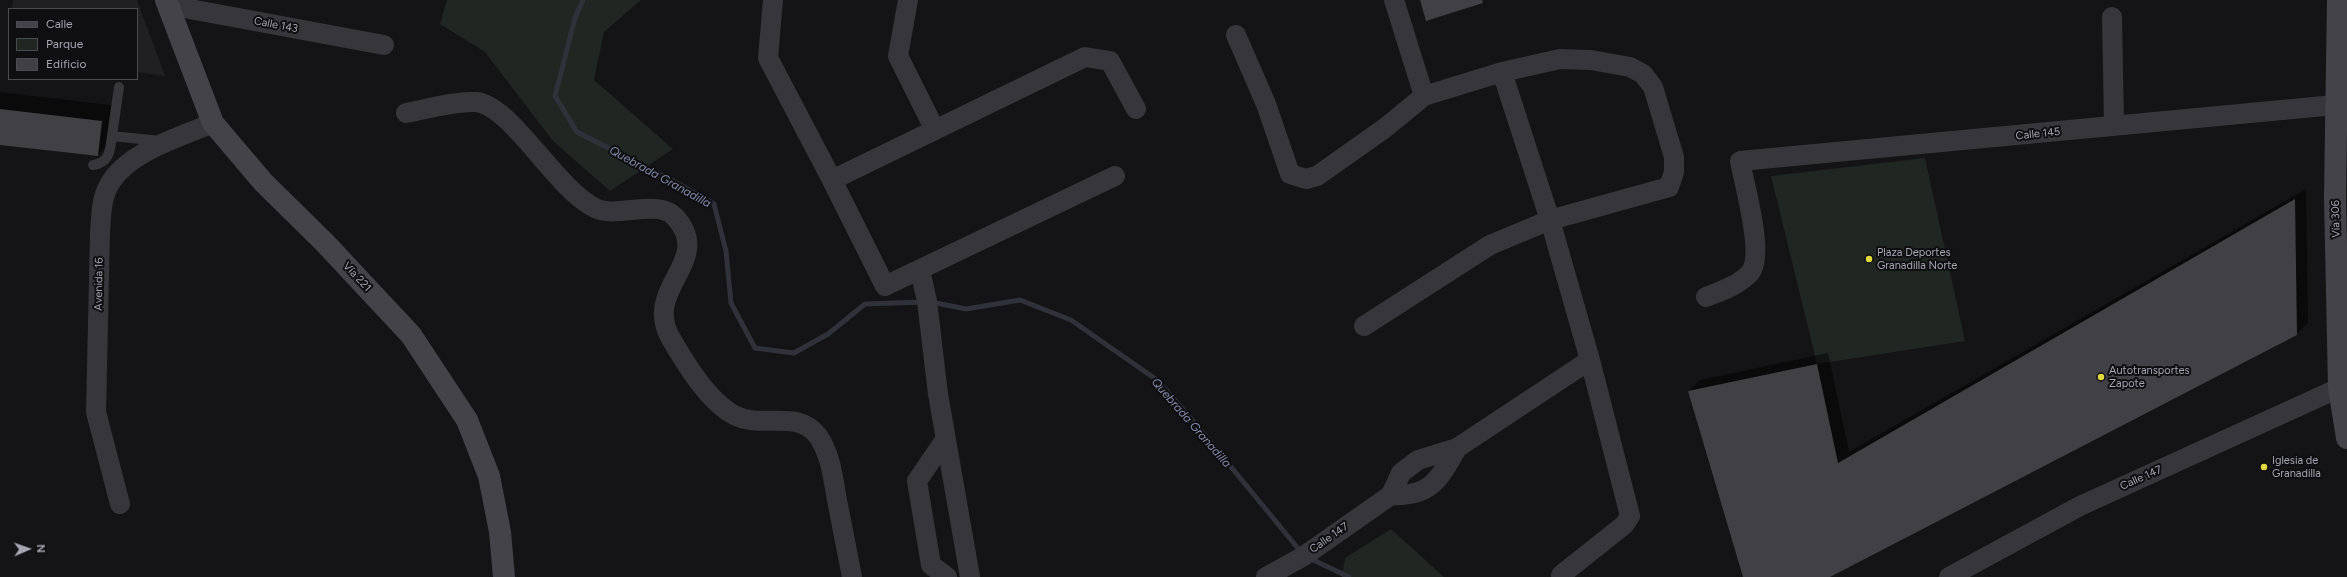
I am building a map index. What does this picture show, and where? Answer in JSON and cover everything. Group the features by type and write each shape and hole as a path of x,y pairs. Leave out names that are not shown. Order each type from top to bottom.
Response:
{"main road":[{"name":"Vía 306","path":"2338,0 2335,105 2341,198 2339,388 2347,438"},
{"name":"Vía 221","path":"167,2 213,122 263,182 326,242 411,335 466,420 489,476 500,532 504,577"}],"street":[{"path":"773,0 768,58 832,180 885,286 1115,176"},
{"path":"908,0 898,56 935,130"},
{"path":"1394,0 1424,96"},
{"name":"Calle 143","path":"167,2 384,45"},
{"path":"2112,17 2114,125"},
{"path":"1236,35 1266,104 1290,174 1297,178 1306,179 1326,171 1385,128 1424,96 1502,72 1560,59 1591,60 1630,66 1643,74 1653,87 1674,157 1674,172 1669,187 1550,220 1490,245 1364,326"},
{"path":"832,180 1085,57 1110,61 1136,109"},
{"path":"1502,72 1550,220 1590,360 1630,516 1624,525 1561,575"},
{"path":"406,113 466,102 478,102 494,108 508,121 555,175 596,208 613,211 653,209 666,210 675,217 684,232 687,245 687,257 672,283 663,307 670,336 705,390 721,406 736,416 753,420 798,421 810,427 818,436 829,457 852,577"},
{"name":"Calle 145","path":"1706,297 1729,288 1750,274 1755,262 1756,246 1740,161 2335,105"},
{"name":"Avenida 16","path":"120,504 96,412 100,233 102,207 109,186 120,169 156,146 213,122"},
{"path":"920,270 945,440 970,577"},
{"path":"1457,448 1440,478 1421,492 1407,496 1391,495 1401,473 1418,460 1457,448 1590,360"},
{"name":"Calle 147","path":"1949,577 2080,506 2339,388"},
{"path":"945,440 916,481 931,565 947,577"},
{"name":"Calle 147","path":"1266,577 1304,556 1391,495"}],"lane":[{"path":"93,165 100,164 108,156 119,87"},
{"path":"112,136 168,142"}],"shaded area":[{"path":"13,0 137,0 165,76 138,72 138,8 12,8"}],"green space":[{"path":"447,0 641,0 604,32 594,80 673,149 610,191 553,141 485,52 440,24"},
{"name":"Plaza Deportes Granadilla Norte","path":"1925,158 1965,341 1817,364 1771,176"},
{"path":"1391,529 1444,577 1342,577 1345,558"}],"building":[{"path":"1420,0 1482,0 1483,3 1426,21"},
{"path":"0,109 102,121 98,156 0,145"},
{"name":"Autotransportes Zapote","path":"2295,199 2297,335 1830,577 1743,577 1688,391 1817,364 1838,463"}],"waterway":[{"name":"Quebrada Granadilla","path":"583,0 575,18 555,96 577,132 675,182 714,204 726,251 731,303 755,348 794,353 828,334 865,304 923,302"},
{"name":"Quebrada Granadilla","path":"931,302 966,309 1020,300 1071,320 1157,380 1199,428 1301,552"},
{"name":"Quebrada Granadilla","path":"1309,558 1349,577"}],"place":[{"name":"Plaza Deportes Granadilla Norte","path":"1869,259"},
{"name":"Autotransportes Zapote","path":"2101,377"},
{"name":"Iglesia de Granadilla","path":"2264,467"}]}
